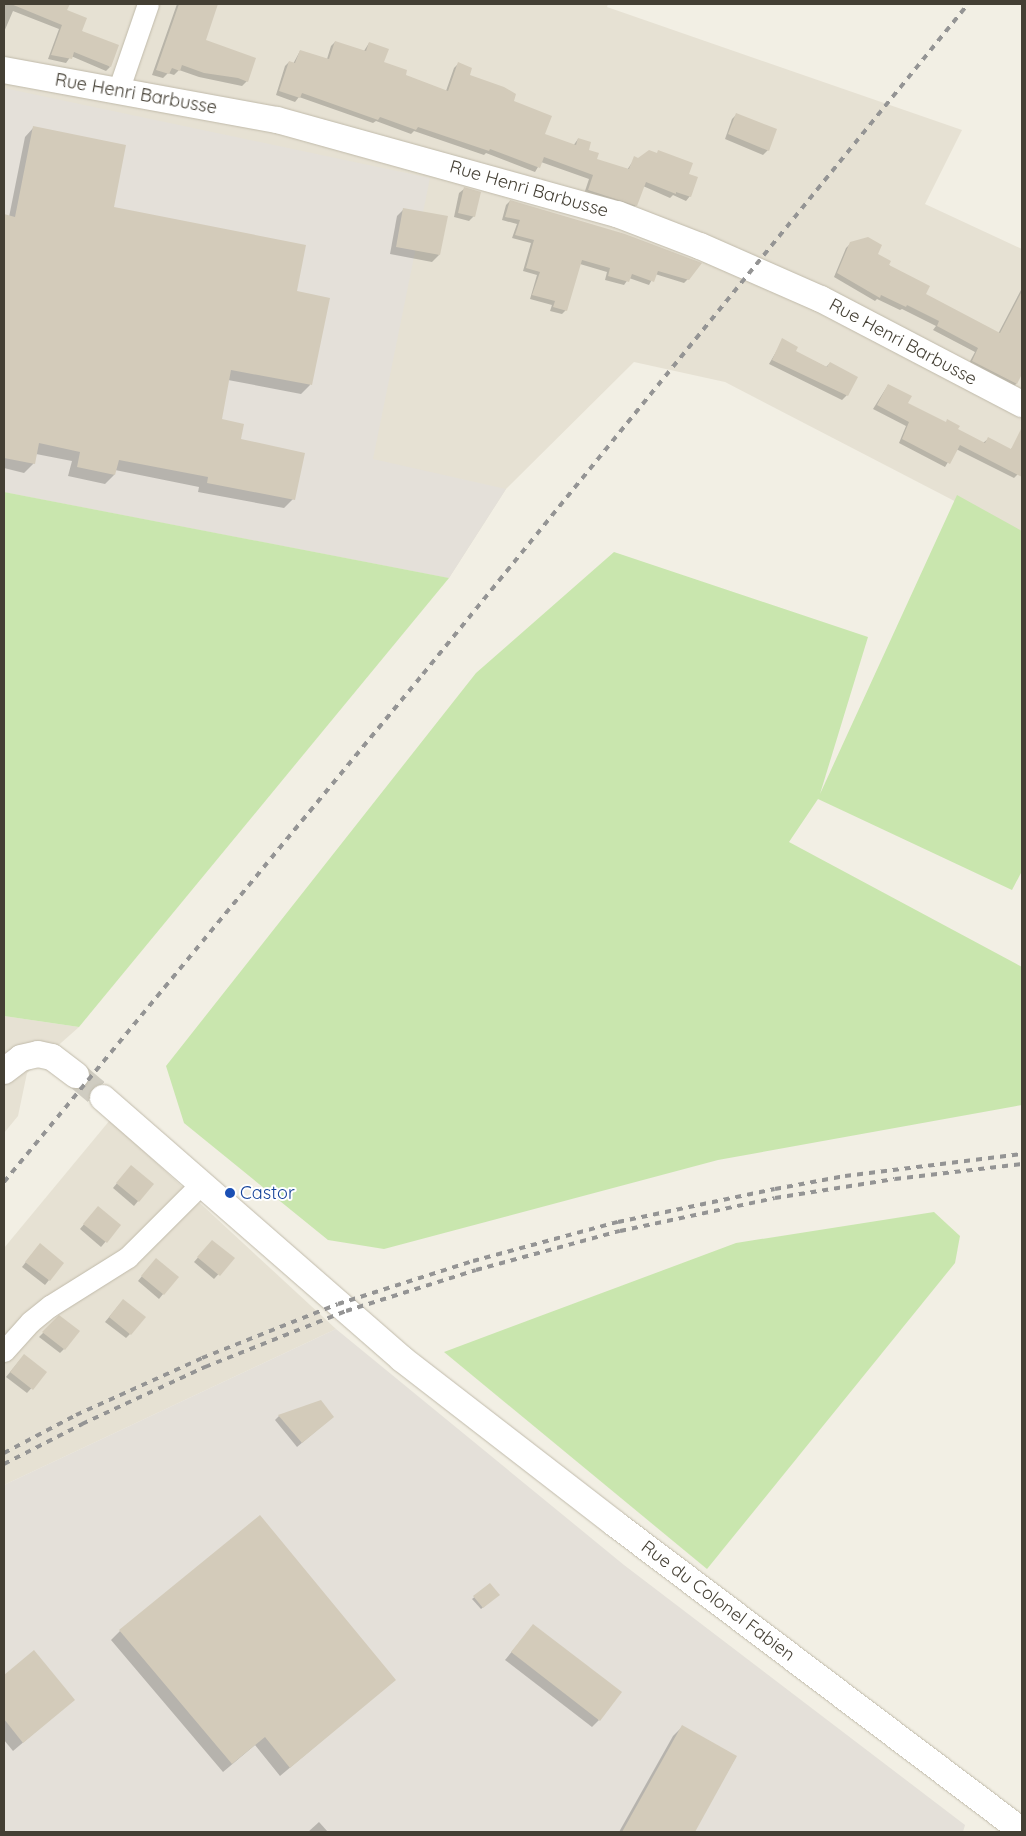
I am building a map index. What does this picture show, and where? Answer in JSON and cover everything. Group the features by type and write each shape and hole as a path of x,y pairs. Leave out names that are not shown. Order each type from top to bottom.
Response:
{"street":[{"path":"118,91 148,4"},
{"name":"Rue Henri Barbusse","path":"4,70 277,120 625,217 821,299 1022,404"},
{"path":"4,1071 21,1058 38,1054 52,1058 76,1075"},
{"name":"Rue du Colonel Fabien","path":"103,1098 415,1369 614,1523 1022,1832"},
{"path":"4,1352 30,1322 50,1306 128,1257 202,1183"}],"shaded area":[{"path":"4,4 608,4 607,7 962,130 925,204 1022,249 1022,536 725,382 634,362 506,489 449,578 4,492"},
{"path":"4,88 430,178 373,459 506,489 449,578 4,492"},
{"path":"4,1016 79,1027 27,1073 18,1116 4,1133"},
{"path":"110,1120 336,1329 4,1485 4,1248"},
{"path":"336,1329 624,1565 965,1825 963,1832 4,1832 4,1485"}],"green space":[{"path":"4,492 449,578 79,1027 4,1016"},
{"path":"957,495 1022,531 1022,871 1012,890 818,799 789,842 1022,967 1022,1105 718,1160 384,1249 328,1240 184,1123 166,1066 476,673 614,552 868,637 820,794"},
{"path":"934,1212 960,1236 955,1263 707,1569 444,1352 736,1243"}],"building":[{"path":"11,4 70,4 67,10 87,18 82,31 119,45 111,67 74,52 72,59 51,55 62,25"},
{"path":"179,4 218,4 206,40 256,58 248,82 238,78 204,73 182,65 180,71 172,68 169,74 156,70"},
{"path":"335,41 366,51 369,42 389,49 384,62 407,70 406,75 448,91 458,62 472,68 470,75 504,87 516,94 514,101 552,116 545,134 576,145 578,138 591,142 589,150 599,153 597,159 629,169 634,156 638,158 649,150 657,153 658,150 693,163 689,174 698,177 691,197 676,192 676,194 646,182 637,206 588,190 593,175 544,157 540,168 490,149 489,151 418,127 416,130 380,117 378,120 302,93 300,98 279,91 289,61 295,63 300,50 329,59"},
{"path":"736,113 777,129 769,151 728,134"},
{"path":"33,126 126,145 114,207 306,245 297,291 330,298 312,385 231,370 222,419 244,424 241,439 305,453 295,500 207,483 208,477 119,460 115,475 77,467 80,452 39,443 35,464 4,458 4,214 15,217"},
{"path":"464,187 481,192 475,217 458,213"},
{"path":"510,200 625,234 702,263 689,280 658,271 654,282 632,274 629,282 608,276 610,268 582,260 567,311 553,307 555,301 532,295 540,272 526,268 534,240 515,235 520,220 505,217"},
{"path":"403,208 448,216 440,255 396,247"},
{"path":"868,237 882,245 878,254 891,261 889,265 930,286 926,294 1000,333 1022,291 1022,374 1017,384 972,361 978,348 937,326 939,321 907,305 906,307 881,295 880,298 837,273 850,242"},
{"path":"782,338 798,347 796,351 827,367 830,362 858,377 848,396 772,360"},
{"path":"888,384 912,396 908,403 946,422 947,419 960,426 958,429 985,443 988,437 1011,449 1022,427 1022,477 960,445 950,464 902,439 909,422 877,405"},
{"path":"131,1165 154,1184 139,1202 116,1183"},
{"path":"98,1206 121,1225 107,1243 83,1224"},
{"path":"212,1240 235,1258 220,1276 197,1257"},
{"path":"40,1243 64,1263 50,1281 25,1262"},
{"path":"156,1258 179,1277 164,1295 141,1276"},
{"path":"123,1299 146,1317 131,1335 109,1317"},
{"path":"59,1315 80,1331 65,1350 42,1332"},
{"path":"24,1354 47,1372 33,1390 10,1372"},
{"path":"321,1400 334,1417 302,1443 278,1415"},
{"path":"260,1515 396,1680 290,1768 265,1737 232,1764 119,1630"},
{"path":"490,1583 500,1595 483,1608 473,1596"},
{"path":"533,1624 622,1692 600,1721 511,1652"},
{"path":"34,1650 75,1700 23,1743 4,1719 4,1675"},
{"path":"682,1725 737,1756 695,1832 622,1832"}],"tunnel":[{"path":"76,1075 103,1098"}],"railway":[{"path":"4,1182 423,674 968,4"},
{"path":"4,1453 76,1415 202,1358 338,1304 473,1261 618,1222 775,1189 845,1176 1022,1154"},
{"path":"4,1464 82,1424 205,1367 346,1311 476,1270 620,1231 775,1198 895,1179 1022,1164"}],"place":[{"name":"Castor","path":"230,1193"}]}
